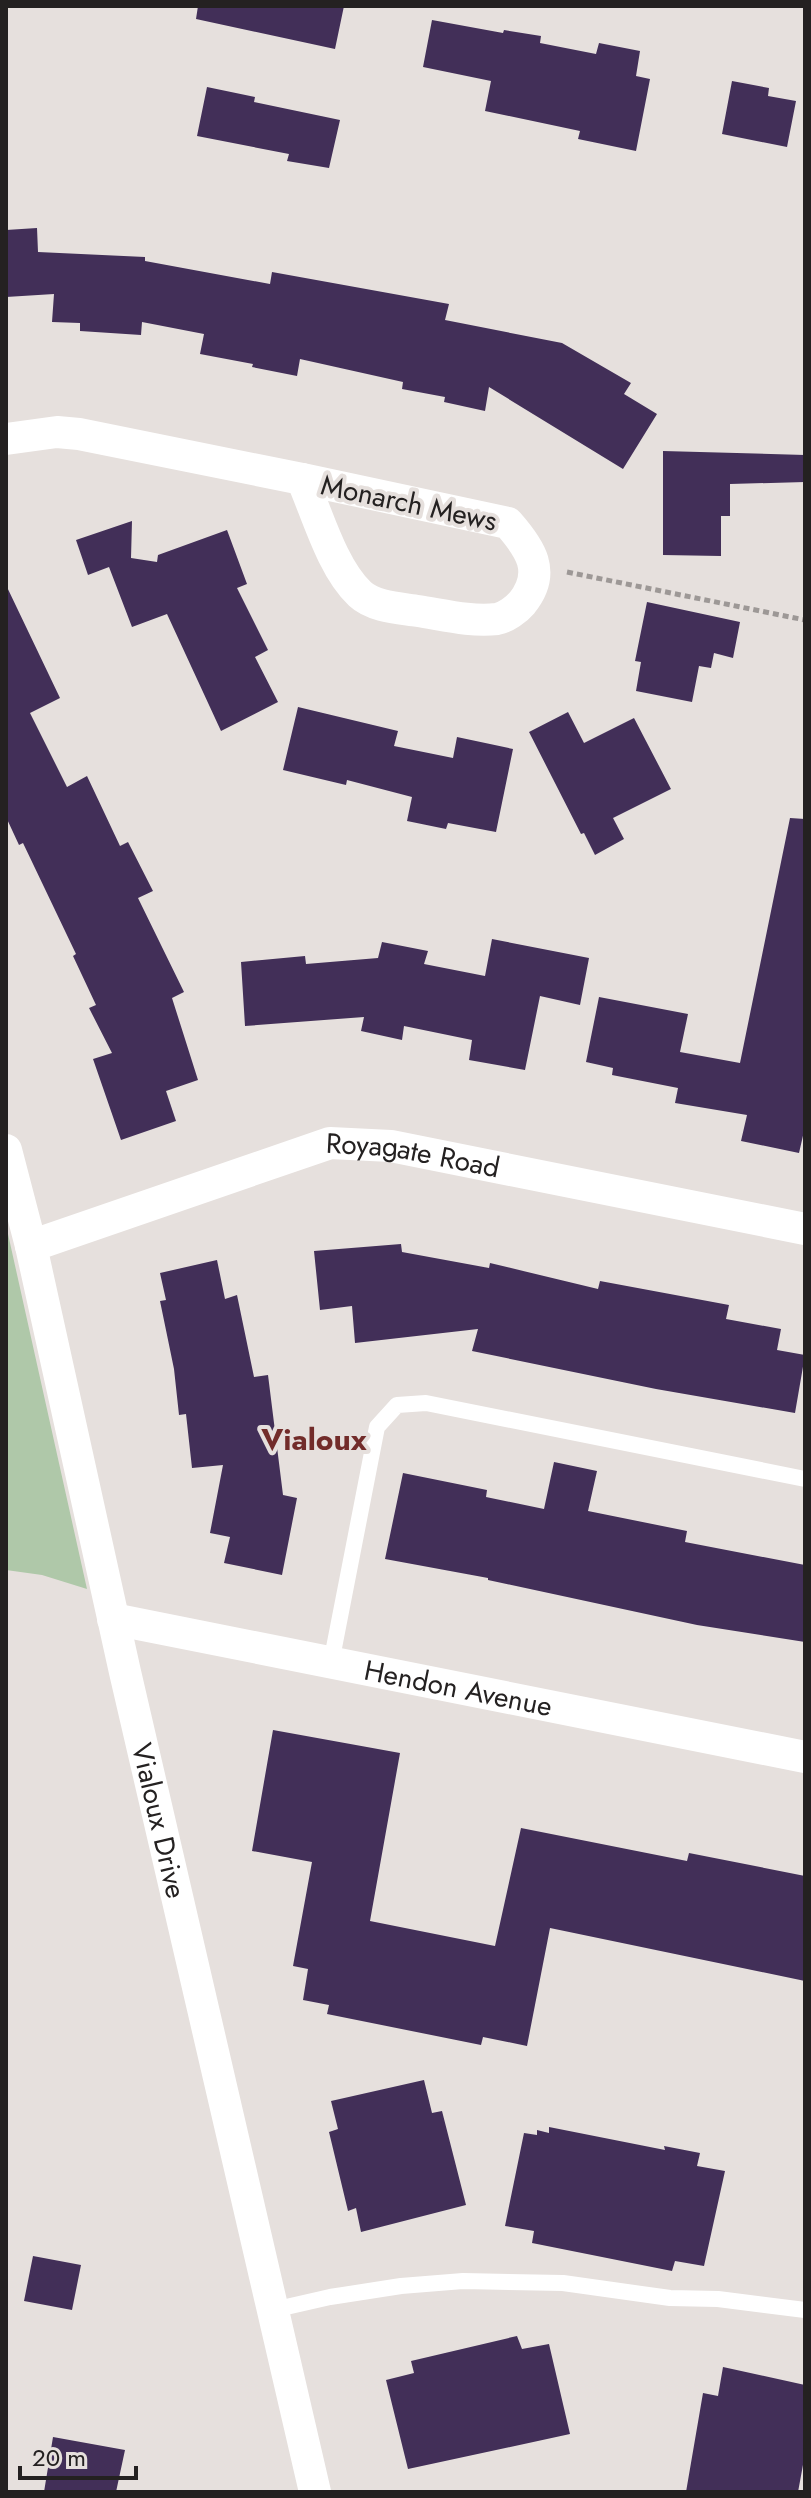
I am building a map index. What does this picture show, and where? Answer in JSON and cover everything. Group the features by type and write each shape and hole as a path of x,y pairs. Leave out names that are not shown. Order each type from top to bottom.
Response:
{"street":[{"name":"Monarch Mews","path":"6,439 33,433 79,434 302,479 508,523 530,548 534,588 519,607 501,618 475,620 384,605 361,595 341,571 302,479"},
{"name":"Royagate Road","path":"31,1246 330,1143 391,1146 805,1229"},
{"name":"Vialoux Drive","path":"6,1150 31,1246 113,1619 315,2492"},
{"name":"Hendon Avenue","path":"113,1619 805,1757"}],"lane":[{"path":"331,1663 377,1427 397,1405 426,1403 805,1479"},
{"path":"273,2310 401,2286 463,2281 563,2283 670,2298 718,2299 805,2310"}],"path":[{"path":"534,566 805,620"}],"green space":[{"path":"6,1225 87,1589 42,1575 6,1570"}],"building":[{"path":"198,6 344,6 335,49 196,19"},
{"path":"432,20 503,33 504,30 541,36 540,43 596,54 599,43 640,51 636,76 650,79 636,151 578,139 580,131 485,111 491,81 423,67"},
{"path":"732,81 769,88 768,96 796,101 787,147 722,134"},
{"path":"207,87 255,97 254,102 340,120 329,168 287,161 289,154 197,136"},
{"path":"37,228 38,252 145,257 145,261 270,284 272,272 449,304 445,320 562,343 631,383 624,394 657,414 623,469 489,387 485,411 444,402 445,397 402,389 403,382 300,359 297,376 200,354 204,334 142,322 141,335 80,331 80,323 52,322 54,294 6,297 6,230"},
{"path":"663,451 805,455 805,482 730,484 730,516 721,516 721,556 663,555"},
{"path":"132,521 131,558 157,562 158,555 227,530 247,584 237,588 268,650 255,657 278,702 221,731 167,614 132,627 109,567 88,575 76,540"},
{"path":"6,585 60,698 30,713 67,787 87,776 120,846 128,842 153,891 138,898 184,992 172,998 198,1080 166,1091 176,1121 121,1140 93,1059 112,1053 89,1008 96,1005 73,956 76,954 23,843 19,845 6,817"},
{"path":"647,602 740,622 733,658 714,653 711,668 699,666 692,702 636,691 641,662 635,661"},
{"path":"298,707 398,731 394,746 453,758 457,737 513,749 496,832 448,823 446,829 407,821 412,797 347,780 346,785 283,770"},
{"path":"568,712 584,743 634,718 671,789 613,818 624,839 595,855 584,833 581,834 529,732"},
{"path":"790,818 805,819 805,1127 799,1153 741,1141 747,1115 675,1103 678,1088 612,1075 613,1068 586,1062 599,997 688,1014 680,1052 740,1063"},
{"path":"492,939 589,958 580,1005 540,996 525,1070 469,1060 472,1040 404,1026 402,1040 361,1031 364,1017 245,1026 241,962 305,956 306,964 378,958 382,942 428,951 424,964 485,976"},
{"path":"401,1244 402,1252 489,1268 490,1263 598,1289 600,1281 729,1305 726,1319 781,1329 777,1350 805,1355 795,1413 656,1389 472,1351 478,1329 355,1343 352,1306 320,1310 314,1251"},
{"path":"217,1260 225,1299 237,1295 254,1377 268,1375 283,1495 297,1498 282,1575 224,1563 230,1537 210,1533 223,1465 192,1468 186,1414 179,1415 174,1369 160,1301 166,1300 160,1273"},
{"path":"554,1462 597,1471 588,1511 687,1531 685,1542 805,1565 805,1642 697,1625 488,1578 385,1559 403,1473 487,1490 486,1497 544,1509"},
{"path":"273,1730 400,1753 370,1921 495,1946 521,1828 687,1861 689,1853 805,1876 805,1981 550,1928 527,2046 483,2037 481,2045 327,2014 329,2005 303,2000 308,1969 293,1966 312,1862 252,1851"},
{"path":"424,2080 432,2113 442,2111 466,2205 361,2232 356,2208 348,2211 329,2132 338,2129 331,2101"},
{"path":"549,2127 665,2150 664,2146 700,2153 697,2166 725,2171 704,2266 675,2261 672,2271 532,2243 534,2231 505,2226 524,2133 537,2135 537,2130 549,2133"},
{"path":"33,2256 81,2265 72,2310 24,2301"},
{"path":"517,2336 522,2349 549,2344 570,2434 408,2469 386,2380 414,2373 411,2361"},
{"path":"723,2367 805,2385 805,2454 798,2492 686,2492 703,2393 718,2396"},
{"path":"53,2437 125,2450 116,2492 44,2492"}],"district":[{"name":"Vialoux","path":"314,1439"}]}
